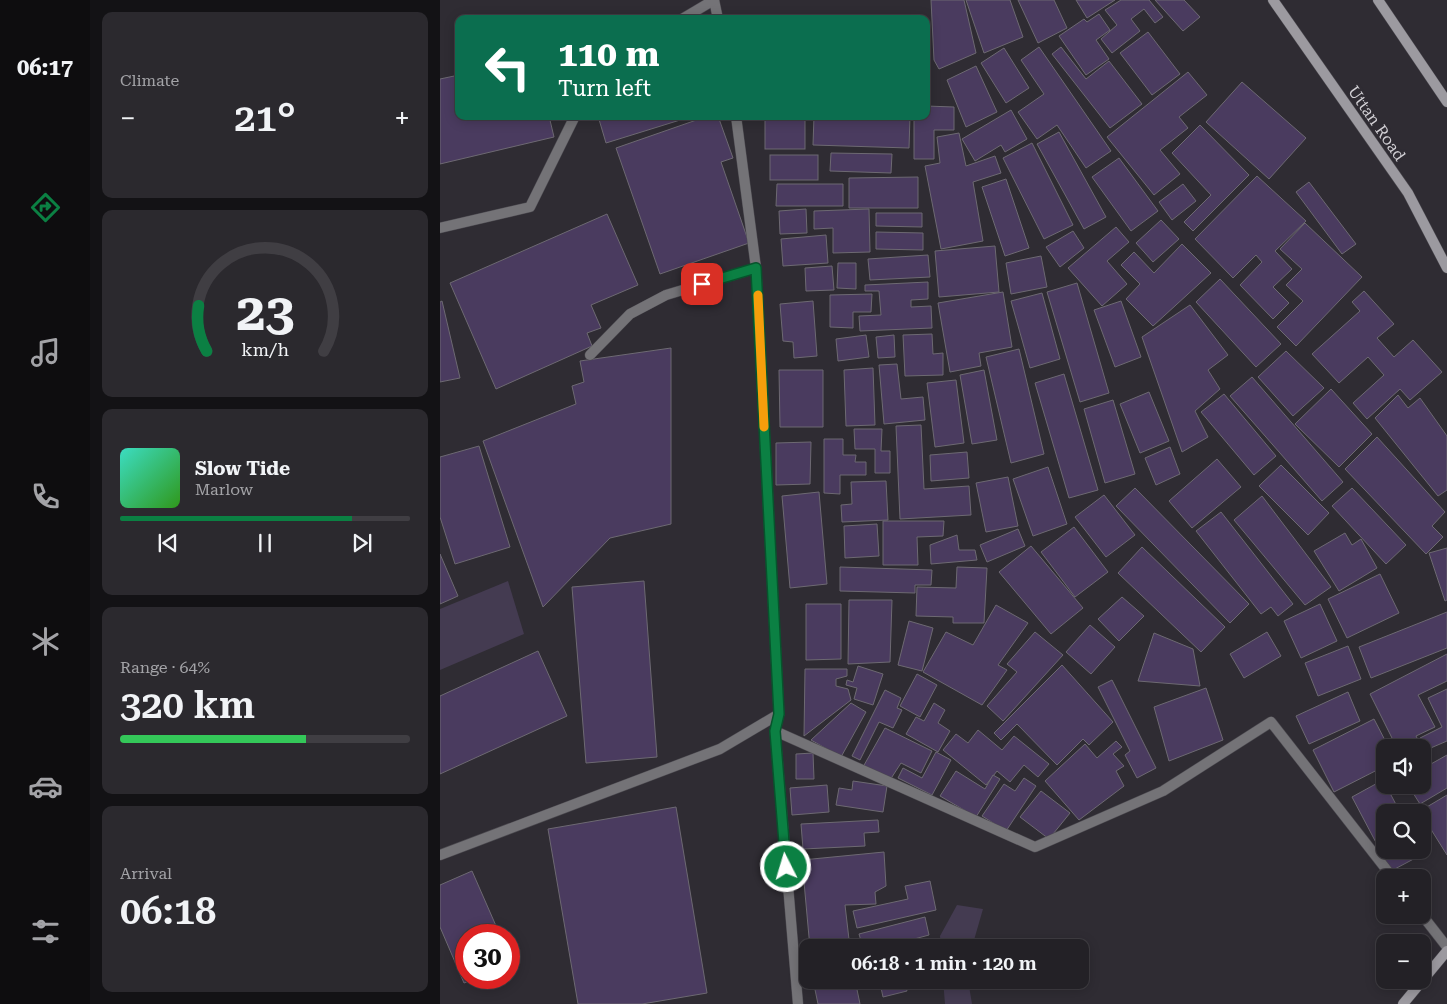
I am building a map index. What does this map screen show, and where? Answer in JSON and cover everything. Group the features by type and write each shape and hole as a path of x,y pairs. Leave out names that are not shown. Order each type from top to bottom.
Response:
{"main road":[{"name":"Uttan Road","path":"1273,0 1408,193 1447,268"},
{"path":"1378,0 1447,102"},
{"path":"1403,1004 1447,951"}],"street":[{"path":"689,15 714,0 717,15"},
{"path":"440,228 530,207 573,120"},
{"path":"737,120 756,268 779,714 775,731 798,1004"},
{"path":"590,355 630,314 666,295 756,268"},
{"path":"440,856 720,749 779,714"},
{"path":"775,731 1035,847 1162,791 1271,722 1386,869"},
{"path":"1429,924 1447,947"}],"shaded area":[{"path":"508,581 524,634 440,670 440,609"},
{"path":"957,905 983,909 974,939 940,939 940,936"},
{"path":"944,989 970,989 972,1004 945,1004"}],"building":[{"path":"931,0 964,0 976,53 939,69 934,60"},
{"path":"966,0 1010,0 1023,37 984,53"},
{"path":"1018,0 1054,0 1067,28 1038,43"},
{"path":"1076,0 1115,0 1087,18"},
{"path":"1121,0 1149,0 1163,17 1155,23 1144,9 1131,19 1140,31 1112,53 1101,39 1117,25 1105,10"},
{"path":"1155,0 1184,0 1200,17 1183,31"},
{"path":"1099,14 1110,30 1096,40 1109,59 1086,75 1059,36 1084,19 1087,22"},
{"path":"1148,32 1180,74 1152,95 1120,53"},
{"path":"1039,47 1111,151 1086,168 1057,125 1037,139 1018,112 1044,94 1021,60"},
{"path":"1061,47 1086,79 1109,61 1142,104 1110,128 1052,54"},
{"path":"1004,48 1029,88 1006,103 981,63"},
{"path":"976,66 997,112 966,127 947,80"},
{"path":"1188,72 1207,95 1179,117 1188,128 1160,150 1180,174 1154,195 1107,137"},
{"path":"455,76 455,120 550,120 554,137 440,164 440,79"},
{"path":"1242,82 1306,138 1269,179 1206,122"},
{"path":"930,106 954,107 954,130 934,130 934,159 914,159 914,120 930,120"},
{"path":"1011,110 1027,139 1005,152 1001,145 975,161 962,139"},
{"path":"599,120 680,120 606,143"},
{"path":"696,120 719,120 733,158 721,162 749,243 660,274 616,148"},
{"path":"765,120 805,120 805,149 765,149"},
{"path":"814,120 910,120 909,148 813,145"},
{"path":"1200,125 1249,175 1193,231 1184,222 1211,195 1172,153"},
{"path":"1059,132 1106,217 1084,229 1037,144"},
{"path":"959,133 966,166 995,156 1001,173 973,182 983,241 941,249 925,166 940,163 937,137"},
{"path":"1032,143 1073,225 1044,239 1003,158"},
{"path":"831,153 892,154 891,173 830,171"},
{"path":"770,155 818,155 818,180 770,180"},
{"path":"1119,158 1158,211 1131,231 1092,177"},
{"path":"1257,176 1306,221 1275,251 1292,269 1273,287 1289,303 1273,319 1240,285 1262,262 1256,255 1233,278 1195,239"},
{"path":"918,177 918,208 849,208 849,178"},
{"path":"1006,179 1029,248 1005,256 982,187"},
{"path":"1309,182 1356,244 1342,254 1296,192"},
{"path":"777,184 843,184 843,206 776,206"},
{"path":"1183,184 1196,201 1172,220 1159,202"},
{"path":"806,209 807,233 780,234 779,211"},
{"path":"869,209 870,252 833,253 833,228 814,229 814,211"},
{"path":"876,213 922,213 922,227 876,226"},
{"path":"607,214 638,285 591,305 601,328 587,333 592,346 496,389 450,283"},
{"path":"1161,220 1179,239 1153,262 1136,243"},
{"path":"1305,223 1362,277 1296,346 1277,327 1303,301 1286,285 1302,269 1280,249"},
{"path":"1116,227 1129,242 1107,261 1127,284 1102,306 1068,268"},
{"path":"1073,231 1084,248 1060,267 1046,247"},
{"path":"876,232 923,233 923,250 876,249"},
{"path":"826,235 828,263 783,266 781,239"},
{"path":"1182,244 1211,273 1153,326 1126,299 1140,284 1121,265 1134,252 1154,273"},
{"path":"995,246 999,292 939,297 935,251"},
{"path":"928,255 930,277 870,280 868,259"},
{"path":"1041,256 1047,287 1011,294 1006,263"},
{"path":"838,263 856,263 856,289 837,288"},
{"path":"832,266 834,290 806,291 805,268"},
{"path":"1220,279 1281,344 1256,367 1196,302"},
{"path":"928,282 928,299 911,300 911,307 931,306 932,328 860,331 859,316 881,315 879,291 865,291 865,285"},
{"path":"1077,283 1109,393 1080,402 1047,292"},
{"path":"1364,291 1394,324 1377,338 1394,357 1413,340 1442,372 1410,400 1400,389 1367,419 1353,403 1384,375 1368,357 1339,383 1312,354 1360,311 1352,302"},
{"path":"1003,292 1012,347 979,353 981,366 950,372 938,303"},
{"path":"1042,293 1060,359 1030,368 1011,301"},
{"path":"872,294 871,312 853,312 853,328 830,327 830,295"},
{"path":"442,301 460,378 440,382 440,302"},
{"path":"813,301 817,356 794,358 793,342 783,341 780,304"},
{"path":"1121,301 1141,357 1115,367 1094,310"},
{"path":"1190,305 1228,355 1208,370 1220,389 1195,411 1208,437 1182,452 1142,337"},
{"path":"932,334 933,354 943,353 943,375 905,376 903,335"},
{"path":"866,335 869,357 838,361 836,339"},
{"path":"894,335 895,357 878,358 876,337"},
{"path":"671,348 671,524 610,538 543,607 483,441 576,404 572,386 584,382 580,361"},
{"path":"1019,349 1044,454 1011,463 986,357"},
{"path":"1286,351 1324,388 1293,416 1258,377"},
{"path":"897,364 901,399 923,397 925,420 884,424 879,365"},
{"path":"873,368 875,425 846,426 844,370"},
{"path":"779,370 823,370 823,427 780,427"},
{"path":"984,370 997,440 972,444 960,375"},
{"path":"1064,374 1098,490 1069,498 1035,383"},
{"path":"1252,377 1343,482 1322,501 1230,396"},
{"path":"956,380 964,443 935,447 927,383"},
{"path":"1331,389 1372,434 1339,467 1295,424"},
{"path":"1149,392 1169,441 1140,453 1120,404"},
{"path":"1224,394 1276,456 1254,475 1201,412"},
{"path":"1398,395 1408,408 1420,398 1447,436 1447,490 1438,496 1375,418"},
{"path":"1113,400 1135,474 1105,483 1084,409"},
{"path":"921,425 924,489 969,486 971,515 900,519 896,426"},
{"path":"854,429 882,429 881,451 890,451 890,473 875,473 875,449 855,449"},
{"path":"1377,437 1445,512 1432,526 1443,537 1426,554 1345,469"},
{"path":"824,439 843,439 843,455 856,455 855,462 866,462 866,475 840,475 840,494 824,493"},
{"path":"811,442 810,484 776,485 776,443"},
{"path":"479,446 510,547 455,564 440,517 440,457"},
{"path":"1170,447 1180,474 1156,485 1145,458"},
{"path":"967,452 969,478 931,481 930,455"},
{"path":"1217,459 1241,487 1192,528 1169,501"},
{"path":"1281,465 1329,513 1308,535 1259,486"},
{"path":"1048,467 1067,524 1033,536 1013,479"},
{"path":"1008,477 1018,526 986,532 976,483"},
{"path":"886,481 888,520 842,522 841,505 852,504 851,482"},
{"path":"1135,488 1249,604 1230,623 1116,506"},
{"path":"1352,488 1406,545 1386,564 1332,506"},
{"path":"819,492 827,584 790,588 782,496"},
{"path":"1104,495 1135,535 1106,557 1075,517"},
{"path":"1262,496 1331,587 1305,605 1234,520"},
{"path":"1221,512 1293,604 1278,616 1271,607 1261,614 1196,531"},
{"path":"883,521 944,521 943,536 917,537 918,565 883,565"},
{"path":"877,524 879,556 845,558 844,526"},
{"path":"1074,527 1108,572 1075,597 1041,552"},
{"path":"1018,529 1025,546 987,562 980,545"},
{"path":"1345,533 1352,545 1361,539 1377,568 1339,591 1314,551"},
{"path":"957,535 959,550 975,550 977,560 931,564 930,545"},
{"path":"1031,546 1083,608 1051,634 999,572"},
{"path":"1142,547 1225,627 1201,652 1118,573"},
{"path":"1447,548 1447,600 1445,601 1429,553"},
{"path":"440,554 458,596 440,604"},
{"path":"840,567 932,570 931,585 915,585 915,593 840,591"},
{"path":"957,567 987,568 984,623 953,623 953,617 916,616 917,587 956,588"},
{"path":"1380,574 1399,613 1347,638 1328,599"},
{"path":"644,581 657,757 586,763 572,587"},
{"path":"1122,597 1144,616 1119,641 1098,619"},
{"path":"849,600 892,600 890,662 848,664"},
{"path":"806,604 841,604 841,659 806,660"},
{"path":"1320,604 1337,641 1301,658 1284,621"},
{"path":"996,605 1028,623 998,665 1007,670 982,705 923,672 946,632 973,645"},
{"path":"1447,612 1447,648 1371,678 1359,647"},
{"path":"909,621 933,628 922,671 898,665"},
{"path":"1090,625 1115,647 1091,674 1066,652"},
{"path":"1035,632 1063,655 1003,721 987,706 1017,672 1007,664"},
{"path":"1267,632 1281,656 1244,678 1230,654"},
{"path":"1154,633 1193,649 1200,686 1138,681"},
{"path":"1348,646 1361,679 1318,696 1305,663"},
{"path":"538,651 567,716 440,774 440,696"},
{"path":"1447,654 1447,681 1418,695 1435,727 1416,736 1418,739 1392,739 1370,694"},
{"path":"1062,665 1113,722 1089,745 1083,739 1057,765 1017,724 1001,740 994,733"},
{"path":"858,666 883,674 873,705 854,699 857,688 846,685 847,680 853,682"},
{"path":"805,669 847,669 847,676 836,679 836,686 848,689 851,700 804,736"},
{"path":"917,674 937,685 920,717 900,706"},
{"path":"1112,680 1156,768 1137,778 1125,755 1130,751 1098,687"},
{"path":"1206,688 1223,740 1169,761 1154,707"},
{"path":"1447,689 1447,741 1431,748 1431,739 1420,738 1442,727 1428,698"},
{"path":"885,690 901,698 897,708 902,710 893,728 879,722 860,760 852,756"},
{"path":"1348,692 1360,721 1309,744 1296,716"},
{"path":"851,703 866,712 841,757 811,740"},
{"path":"934,703 945,710 938,723 950,731 938,752 906,734 916,717 924,721"},
{"path":"1374,719 1384,739 1376,739 1376,771 1334,792 1313,750"},
{"path":"885,728 932,751 921,773 901,763 890,780 863,767"},
{"path":"978,730 1002,750 1014,736 1049,764 1038,777 1024,765 1010,782 997,771 986,785 943,750 956,734 968,743"},
{"path":"1116,741 1122,747 1113,754 1124,766 1116,771 1124,786 1079,820 1045,781 1085,744 1097,758"},
{"path":"936,752 951,760 932,795 898,778 903,768 922,778"},
{"path":"813,753 814,779 796,779 796,754"},
{"path":"1447,755 1447,788 1420,804 1414,794 1431,794 1431,764"},
{"path":"956,771 985,789 993,775 1000,779 976,817 940,796"},
{"path":"1024,778 1036,786 1006,831 982,816 1004,784 1015,791"},
{"path":"853,781 887,786 883,812 836,805 839,788 852,790"},
{"path":"1376,784 1376,794 1390,794 1396,804 1376,804 1376,843 1352,797"},
{"path":"827,785 829,812 792,815 790,788"},
{"path":"1041,791 1070,813 1049,839 1020,817"},
{"path":"1447,795 1447,855 1431,829 1431,804"},
{"path":"676,807 707,993 642,1004 578,1004 548,829"},
{"path":"878,820 879,832 864,833 865,846 803,849 801,824"},
{"path":"884,852 886,886 875,892 876,904 845,905 849,939 809,939 802,860"},
{"path":"1385,859 1414,859 1395,869 1390,869"},
{"path":"472,871 495,924 455,924 455,962 440,927 440,885"},
{"path":"930,881 936,910 857,928 853,911 908,899 905,886"},
{"path":"925,917 929,935 914,939 860,939 859,934"},
{"path":"815,989 857,989 860,1004 818,1004"},
{"path":"881,989 906,989 907,991 883,997"}],"slow traffic":[{"path":"758,295 764,427"}],"route":[{"path":"702,284 756,268 779,714 775,731 786,867"}]}
